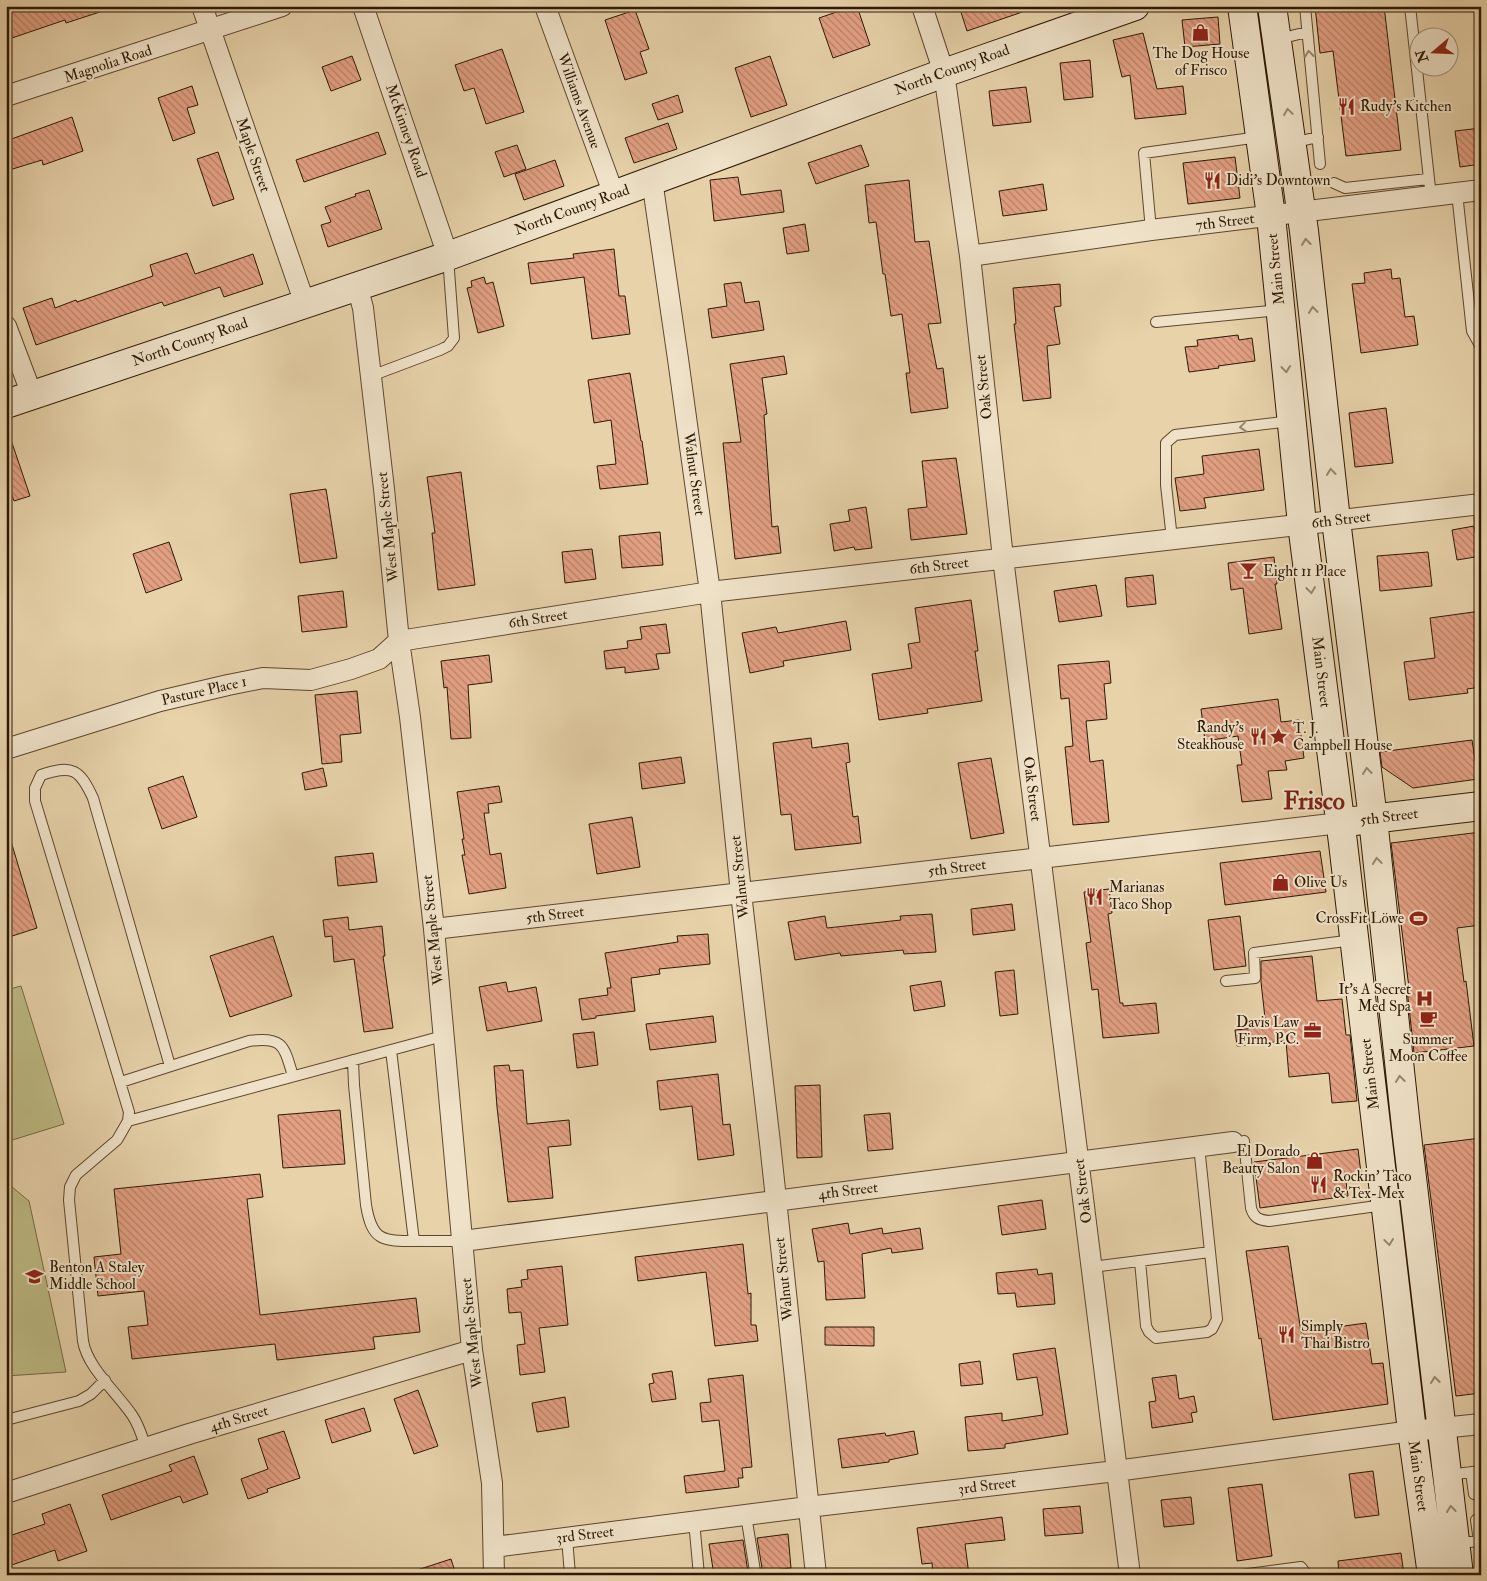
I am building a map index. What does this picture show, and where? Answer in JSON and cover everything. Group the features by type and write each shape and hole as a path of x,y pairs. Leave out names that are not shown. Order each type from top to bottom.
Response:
{"main road":[{"name":"North County Road","path":"6,404 448,256 944,73 1135,6"},
{"name":"Main Street","path":"1242,6 1271,216 1302,524 1340,823 1412,1431 1432,1575"},
{"name":"Main Street","path":"1272,6 1278,40 1305,140 1302,212 1336,520 1373,819 1441,1428 1466,1473 1471,1542 1459,1575"},
{"name":"5th Street","path":"1340,823 1481,806"}],"street":[{"name":"Maple Street","path":"202,6 209,31 305,304"},
{"name":"Magnolia Road","path":"6,96 282,6"},
{"name":"McKinney Road","path":"363,6 448,256"},
{"name":"Williams Avenue","path":"545,6 614,195"},
{"name":"Oak Street","path":"922,6 944,73 970,256 1003,558 1130,1575"},
{"name":"Walnut Street","path":"652,180 710,592 816,1575"},
{"name":"7th Street","path":"970,256 1151,230 1302,212 1430,188 1457,193 1481,190"},
{"name":"West Maple Street","path":"357,286 363,308 399,640 410,717 434,929 472,1350 492,1483 494,1575"},
{"path":"6,326 32,396"},
{"name":"6th Street","path":"399,640 710,592 1479,504"},
{"name":"Pasture Place 1","path":"6,749 160,701 228,685 263,678 311,680 380,659 399,640"},
{"name":"5th Street","path":"434,929 1340,823"},
{"name":"4th Street","path":"463,1241 1239,1141"},
{"name":"4th Street","path":"6,1493 146,1448 472,1350"},
{"name":"3rd Street","path":"494,1547 808,1507 1116,1471 1412,1431 1481,1424"}],"lane":[{"path":"1306,6 1305,140 1320,164"},
{"path":"1334,183 1345,188 1430,188 1410,6"},
{"path":"1278,40 1307,32"},
{"path":"1151,230 1144,153 1260,137"},
{"path":"1457,193 1472,331 1481,347"},
{"path":"371,376 440,350 448,346 454,338 448,256"},
{"path":"1156,322 1280,310"},
{"path":"1172,539 1166,484 1166,443 1175,435 1292,421"},
{"path":"1479,504 1481,529"},
{"path":"146,1448 138,1425 90,1362 84,1350 70,1192 76,1175 117,1140 128,1121 128,1107 35,801 35,788 41,775 57,769 72,770 84,778 93,798 170,1066"},
{"path":"1226,981 1255,978 1254,953 1354,940"},
{"path":"128,1121 443,1036"},
{"path":"121,1082 249,1041 265,1039 276,1042 284,1050 293,1076"},
{"path":"391,1050 414,1241"},
{"path":"353,1060 354,1086 369,1222 373,1229 387,1240 463,1241"},
{"path":"1239,1141 1251,1208 1254,1216 1260,1220 1269,1221 1385,1205"},
{"path":"1140,1261 1148,1332 1156,1338 1206,1332 1212,1328 1217,1319 1199,1146"},
{"path":"1092,1266 1210,1252"},
{"path":"6,1420 79,1401 91,1394 105,1380"},
{"path":"1466,1473 1474,1494"},
{"path":"746,1515 755,1571 758,1575"},
{"path":"1471,1542 1476,1520"},
{"path":"694,1522 700,1575"},
{"path":"567,1538 570,1575"},
{"path":"1241,1575 1300,1567 1306,1575"}],"shaded area":[{"path":"21,986 64,1124 6,1142 6,990"},
{"path":"6,1182 29,1201 66,1372 6,1376"}],"building":[{"path":"6,6 108,6 109,9 66,23 65,20 6,40"},
{"path":"857,6 870,45 833,58 819,18"},
{"path":"959,6 1031,6 1031,9 967,31"},
{"path":"1315,6 1384,6 1401,150 1346,156 1333,51 1320,53"},
{"path":"635,10 649,49 640,52 647,73 625,80 605,20"},
{"path":"1218,17 1220,44 1185,47 1182,20"},
{"path":"1143,33 1157,89 1183,86 1186,114 1135,119 1130,75 1122,77 1113,40"},
{"path":"502,49 524,112 486,124 474,88 464,91 455,65"},
{"path":"352,56 361,80 331,91 322,67"},
{"path":"770,56 787,105 751,117 735,68"},
{"path":"1090,60 1093,97 1064,100 1060,63"},
{"path":"192,86 198,105 187,108 195,133 173,141 158,98"},
{"path":"1026,87 1031,122 993,126 989,91"},
{"path":"678,95 683,112 658,120 652,104"},
{"path":"72,117 83,151 43,165 42,160 6,171 6,141"},
{"path":"668,123 677,149 634,163 625,138"},
{"path":"1481,128 1481,164 1460,167 1455,131"},
{"path":"378,132 386,154 304,182 296,160"},
{"path":"517,145 526,169 504,177 495,152"},
{"path":"861,145 869,166 816,184 808,163"},
{"path":"218,152 234,199 213,206 197,159"},
{"name":"Didi's Downtown","path":"1235,157 1240,198 1188,204 1183,163"},
{"path":"555,160 564,186 524,200 515,174"},
{"path":"738,177 741,195 781,190 784,212 714,221 710,180"},
{"path":"909,180 915,242 929,241 941,323 928,324 937,369 943,368 948,408 911,413 906,373 910,373 902,314 891,316 876,222 869,223 865,185"},
{"path":"1043,184 1047,210 1003,216 999,191"},
{"path":"369,190 382,229 328,247 321,225 331,222 325,207"},
{"path":"805,224 809,251 787,254 783,228"},
{"path":"614,249 619,296 625,296 630,334 592,339 584,277 531,284 528,263 574,258 573,254"},
{"path":"187,253 195,274 253,254 263,284 224,297 220,287 164,306 162,302 36,345 23,308 52,298 55,308 76,300 77,302 153,276 150,265"},
{"path":"1391,269 1392,279 1400,278 1405,317 1414,316 1418,345 1361,353 1352,284 1365,283 1364,273"},
{"path":"484,277 486,284 493,282 504,326 478,333 467,288 472,287 471,281"},
{"path":"741,282 745,303 759,301 764,330 712,338 708,309 727,306 724,284"},
{"path":"1060,284 1061,306 1054,307 1060,344 1047,346 1051,398 1023,401 1014,324 1016,324 1013,288"},
{"path":"1238,335 1239,340 1252,338 1255,361 1189,372 1185,347 1198,346 1197,340"},
{"path":"784,356 787,374 762,378 767,414 764,415 772,527 778,526 781,553 735,559 723,443 741,442 730,364"},
{"path":"630,373 648,484 600,489 597,466 616,464 611,420 594,423 588,380"},
{"path":"1386,408 1393,463 1355,467 1349,413"},
{"path":"9,434 30,496 14,501 6,479 6,435"},
{"path":"1259,449 1264,490 1204,498 1206,508 1180,511 1175,478 1204,474 1202,456"},
{"path":"956,458 967,534 911,540 908,509 927,507 922,461"},
{"path":"461,472 475,585 438,590 432,533 435,533 427,477"},
{"path":"326,489 337,558 300,563 290,494"},
{"path":"866,507 872,548 855,550 854,547 834,551 830,524 850,521 848,510"},
{"path":"1474,526 1475,533 1478,535 1481,556 1457,560 1452,530"},
{"path":"660,532 663,565 622,568 619,536"},
{"path":"169,542 182,580 146,593 133,554"},
{"path":"592,549 596,579 565,583 562,552"},
{"path":"1428,552 1432,586 1380,591 1377,556"},
{"path":"1274,557 1277,584 1275,584 1282,629 1249,634 1243,588 1231,590 1228,563"},
{"path":"1153,575 1156,604 1127,607 1125,578"},
{"path":"1096,585 1102,616 1059,622 1054,591"},
{"path":"343,591 347,627 302,632 298,596"},
{"path":"971,600 978,651 975,651 982,701 927,709 928,713 879,720 872,674 912,668 908,644 920,642 915,608"},
{"path":"1481,611 1481,687 1467,689 1468,693 1409,700 1404,662 1435,658 1430,618"},
{"path":"846,621 851,650 783,661 784,666 750,673 742,633 776,627 778,633"},
{"path":"666,624 670,653 656,654 659,669 625,673 625,667 606,669 604,651 628,648 627,641 642,639 640,627"},
{"path":"489,655 492,682 468,685 471,738 451,739 447,687 444,688 441,661"},
{"path":"1109,661 1111,683 1104,684 1107,719 1086,721 1090,762 1103,760 1109,822 1073,825 1065,747 1073,746 1069,698 1061,699 1058,665"},
{"path":"357,691 361,733 340,735 342,762 322,764 315,695"},
{"path":"1278,699 1281,722 1299,720 1304,758 1285,761 1287,770 1268,771 1272,799 1242,802 1237,765 1242,765 1238,736 1205,741 1201,709"},
{"path":"811,738 812,748 848,743 850,762 846,763 853,817 858,816 861,843 795,850 791,814 781,815 773,743"},
{"path":"1472,740 1478,779 1413,788 1382,767 1380,752"},
{"path":"681,757 685,783 642,789 639,763"},
{"path":"991,758 1004,833 971,839 958,763"},
{"path":"323,768 327,786 305,790 302,773"},
{"path":"183,776 197,817 162,829 148,788"},
{"path":"499,786 502,802 488,804 489,813 484,813 490,855 501,853 506,888 469,894 462,855 465,855 462,839 464,839 457,792"},
{"path":"632,817 640,867 597,874 589,824"},
{"path":"1481,832 1481,925 1457,928 1474,1046 1414,1053 1407,989 1409,988 1391,843"},
{"path":"6,838 10,838 37,928 6,938"},
{"path":"1320,851 1326,892 1225,905 1220,863"},
{"path":"373,853 377,882 338,886 335,857"},
{"path":"1109,889 1112,913 1108,914 1120,1003 1123,1003 1123,1006 1156,1003 1159,1033 1103,1038 1098,989 1092,990 1086,943 1091,942 1084,892"},
{"path":"1012,904 1015,930 973,935 971,909"},
{"path":"932,914 936,952 904,954 903,950 841,956 840,953 795,960 788,922 825,916 827,928 901,920 900,916"},
{"path":"1240,916 1246,966 1214,970 1208,920"},
{"path":"348,917 349,930 382,926 385,956 383,956 393,1028 364,1032 354,959 334,962 332,936 325,937 323,920"},
{"path":"708,934 710,964 659,969 660,974 631,978 635,1011 596,1016 596,1018 582,1020 579,999 608,995 607,988 611,988 605,953 678,942 677,936"},
{"path":"273,936 292,996 230,1017 210,956"},
{"path":"1312,956 1317,1001 1342,999 1346,1035 1350,1035 1357,1101 1332,1103 1329,1073 1289,1077 1286,1041 1237,1046 1235,1030 1266,1027 1261,982 1261,961"},
{"path":"1014,970 1018,1014 1000,1016 995,972"},
{"path":"941,981 945,1006 914,1011 910,986"},
{"path":"506,982 508,992 536,987 542,1021 487,1031 479,987"},
{"path":"713,1016 716,1042 650,1050 646,1024"},
{"path":"594,1032 598,1065 577,1068 573,1034"},
{"path":"509,1065 510,1071 523,1070 527,1124 569,1120 571,1145 548,1147 553,1198 508,1202 494,1066"},
{"path":"718,1074 723,1125 730,1124 734,1155 698,1160 692,1106 660,1110 657,1081"},
{"path":"820,1085 822,1157 797,1158 795,1086"},
{"path":"340,1110 345,1164 283,1168 278,1115"},
{"path":"890,1113 893,1149 868,1151 864,1115"},
{"path":"1481,1138 1481,1393 1456,1396 1424,1145"},
{"path":"1358,1149 1361,1173 1345,1175 1348,1196 1260,1208 1254,1162"},
{"path":"260,1174 263,1197 247,1199 260,1315 416,1298 420,1332 373,1337 375,1349 277,1360 275,1344 132,1359 128,1327 148,1325 144,1291 98,1296 94,1257 121,1254 114,1189"},
{"path":"1042,1200 1046,1229 1002,1235 998,1206"},
{"path":"848,1223 850,1234 882,1228 883,1234 920,1228 923,1249 892,1253 891,1248 862,1254 865,1298 826,1300 824,1261 818,1262 812,1229"},
{"path":"743,1244 748,1294 751,1293 751,1325 756,1325 758,1341 715,1346 706,1272 638,1281 635,1257"},
{"path":"1288,1246 1301,1332 1366,1323 1372,1364 1383,1363 1388,1404 1273,1420 1246,1251"},
{"path":"562,1266 568,1325 539,1328 545,1372 520,1375 517,1345 525,1344 521,1312 509,1313 507,1289 522,1287 521,1280 528,1279 527,1270"},
{"path":"1037,1269 1038,1275 1052,1273 1055,1304 1017,1307 1015,1293 998,1294 996,1273"},
{"path":"825,1327 874,1327 874,1346 825,1345"},
{"path":"1055,1348 1068,1434 1005,1444 1005,1448 968,1451 965,1417 1002,1413 1002,1421 1043,1415 1037,1377 1017,1380 1013,1354"},
{"path":"980,1361 983,1384 961,1386 959,1364"},
{"path":"672,1371 676,1399 652,1402 649,1384 654,1383 652,1374"},
{"path":"743,1375 752,1467 742,1468 743,1478 738,1478 739,1487 686,1493 684,1476 725,1471 719,1420 702,1422 700,1403 711,1402 708,1379"},
{"path":"1176,1375 1179,1399 1194,1396 1197,1412 1191,1413 1193,1422 1152,1428 1149,1402 1156,1401 1152,1378"},
{"path":"418,1390 438,1446 414,1454 394,1399"},
{"path":"565,1397 569,1427 537,1432 532,1403"},
{"path":"364,1408 371,1431 332,1443 325,1420"},
{"path":"284,1431 300,1478 267,1489 268,1492 248,1499 241,1479 268,1469 258,1439"},
{"path":"914,1431 918,1454 889,1460 889,1462 842,1468 838,1439 885,1433 886,1436"},
{"path":"194,1456 208,1494 183,1503 180,1496 111,1520 102,1495 172,1471 169,1465"},
{"path":"1373,1471 1379,1515 1355,1518 1349,1474"},
{"path":"1262,1484 1272,1556 1237,1561 1228,1488"},
{"path":"1191,1497 1194,1524 1164,1527 1161,1500"},
{"path":"70,1504 87,1551 58,1561 55,1550 6,1567 6,1537 45,1524 42,1514"},
{"path":"1080,1506 1083,1533 1045,1536 1043,1509"},
{"path":"1002,1517 1005,1540 965,1544 969,1575 933,1575 932,1563 922,1564 917,1528"},
{"path":"788,1534 791,1568 763,1571 757,1538"},
{"path":"743,1540 748,1572 740,1573 740,1575 714,1575 709,1544"},
{"path":"1401,1553 1404,1575 1339,1575 1338,1561"},
{"path":"451,1559 456,1575 411,1575 411,1572"}],"place":[{"name":"The Dog House of Frisco","path":"1201,32"},
{"name":"Rudy's Kitchen","path":"1346,106"},
{"name":"Didi's Downtown","path":"1212,180"},
{"name":"Eight 11 Place","path":"1249,571"},
{"name":"Randy's Steakhouse","path":"1258,736"},
{"name":"T. J. Campbell House","path":"1279,737"},
{"name":"Olive Us","path":"1280,882"},
{"name":"Marianas Taco Shop","path":"1095,896"},
{"name":"CrossFit Löwe","path":"1418,918"},
{"name":"It's A Secret Med Spa","path":"1425,998"},
{"name":"Summer Moon Coffee","path":"1428,1018"},
{"name":"Davis Law Firm, P.C.","path":"1313,1031"},
{"name":"El Dorado Beauty Salon","path":"1314,1160"},
{"name":"Rockin' Taco & Tex-Mex","path":"1319,1185"},
{"name":"Benton A Staley Middle School","path":"35,1276"},
{"name":"Simply Thai Bistro","path":"1287,1335"}],"district":[{"name":"Frisco","path":"1314,801"}]}
